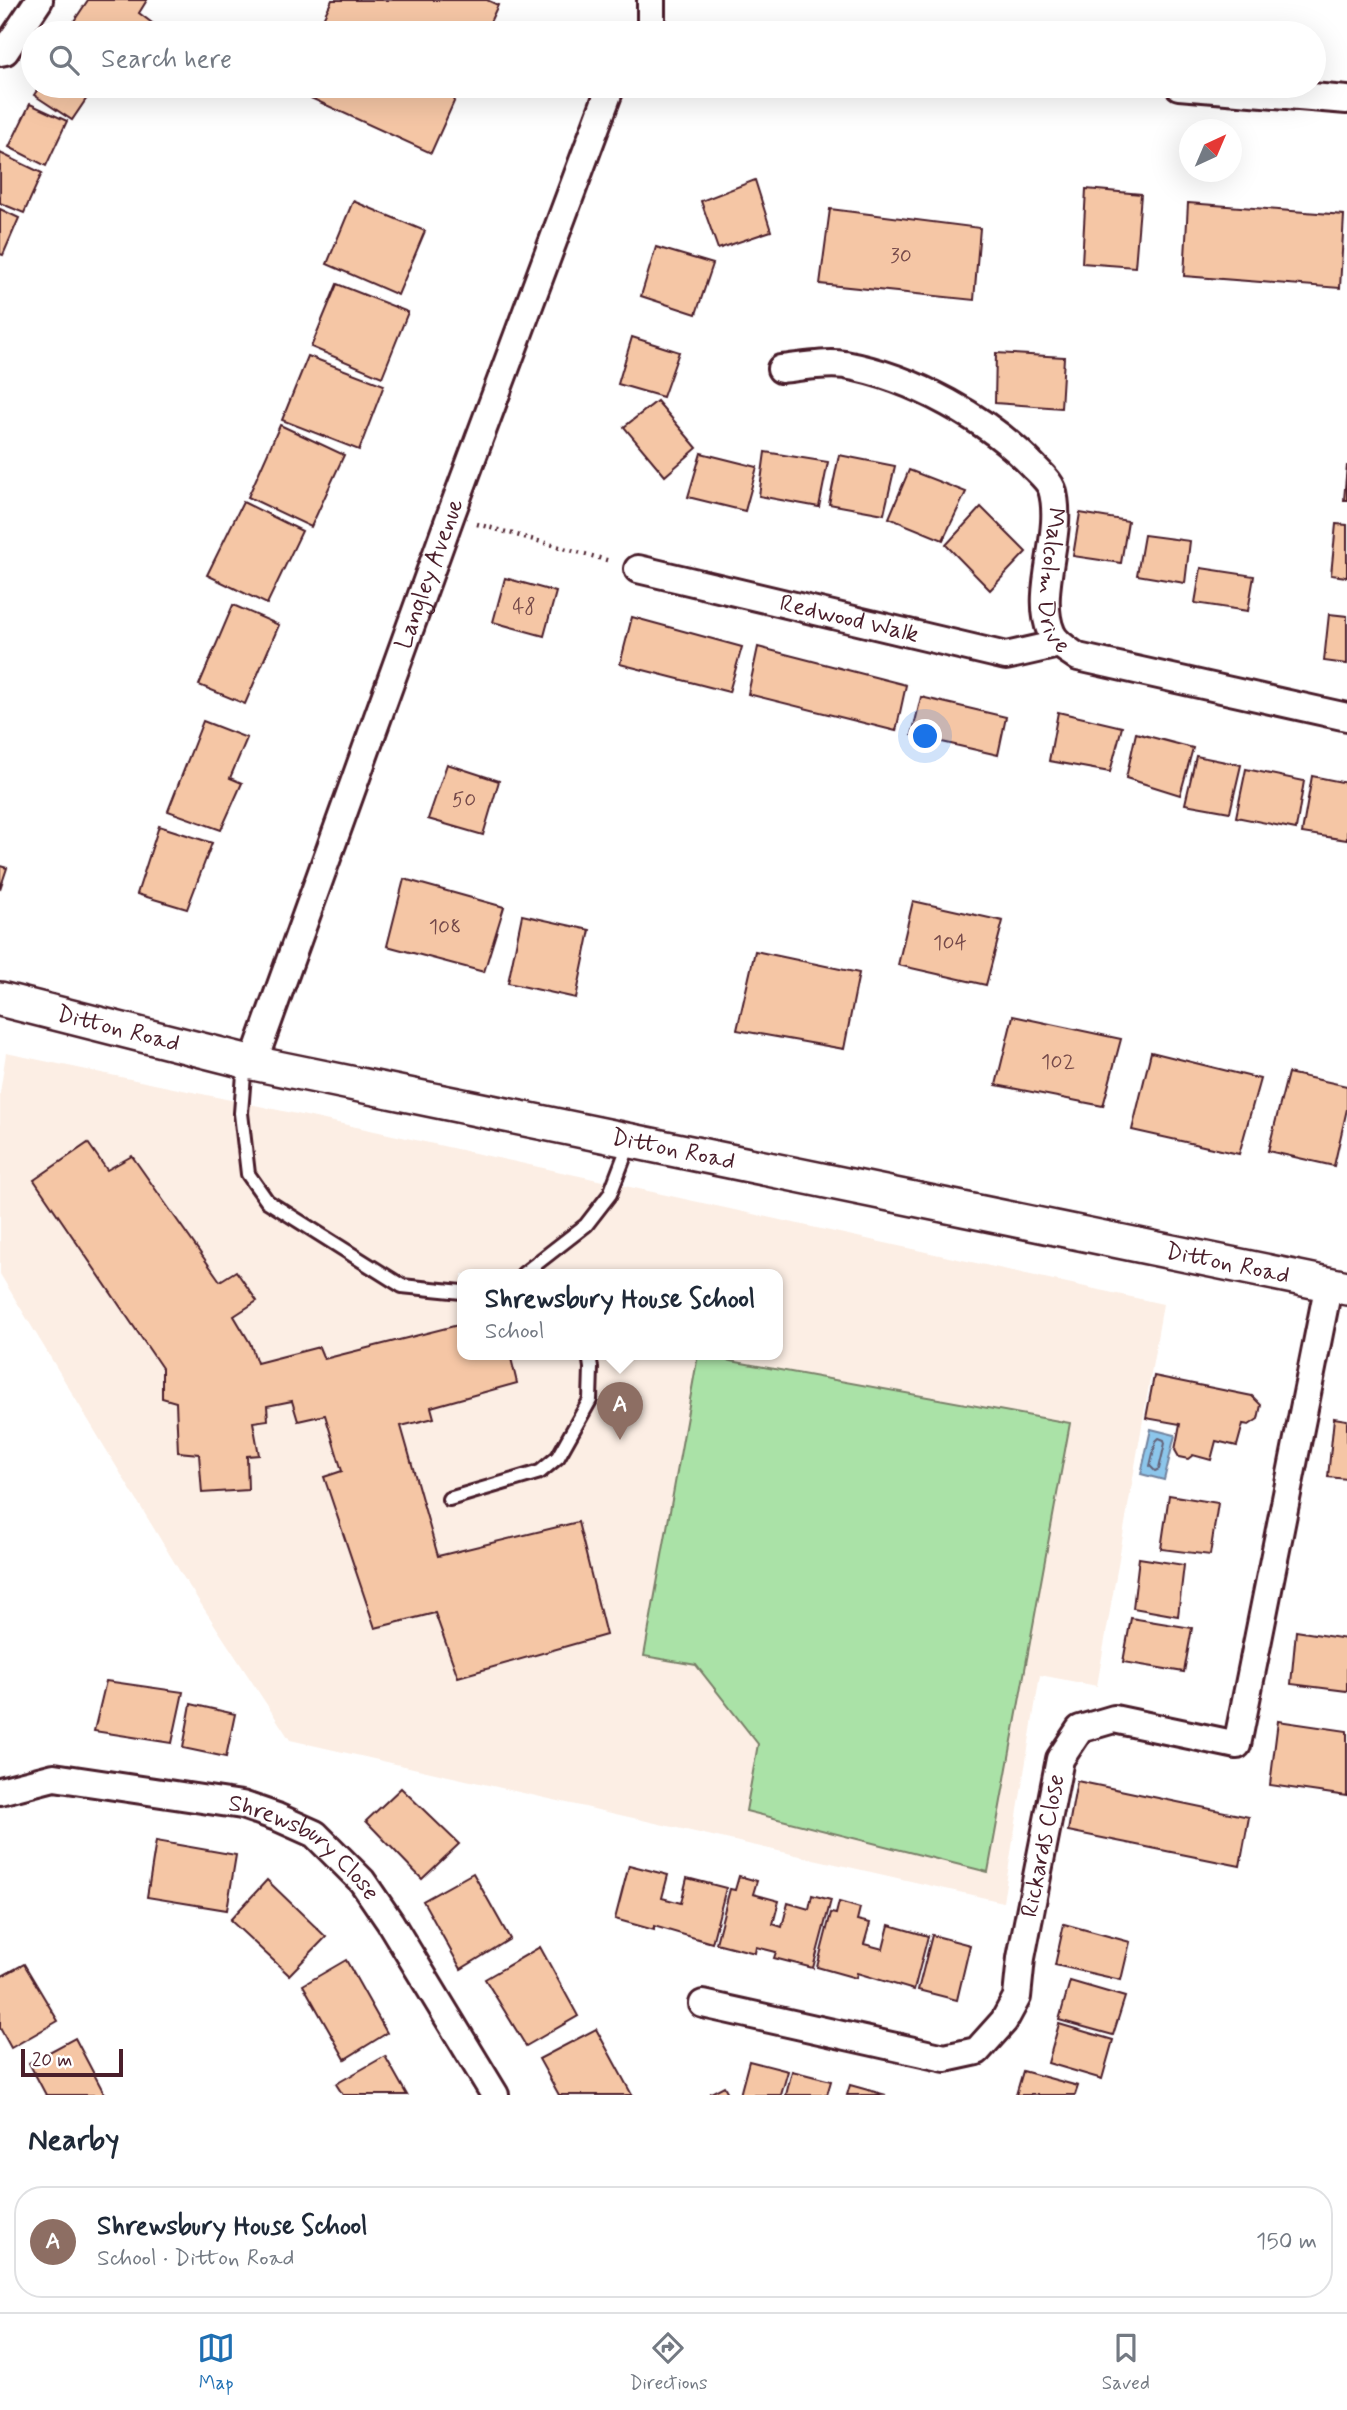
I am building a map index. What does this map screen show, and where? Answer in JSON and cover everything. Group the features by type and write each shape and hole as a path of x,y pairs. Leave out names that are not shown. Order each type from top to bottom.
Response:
{"street":[{"path":"25,21 39,0"},
{"path":"651,0 651,21"},
{"path":"0,52 5,51 21,27"},
{"name":"Langley Avenue","path":"249,1062 607,98"},
{"path":"1323,98 1347,100"},
{"name":"Malcolm Drive","path":"781,369 843,365 904,382 968,414 1022,454 1051,484 1056,504 1046,603 1051,632 1059,644 1077,657 1347,717"},
{"name":"Redwood Walk","path":"638,569 1006,656 1059,644"},
{"name":"Ditton Road","path":"0,999 249,1062 1338,1286"},
{"name":"Rickards Close","path":"703,2004 945,2058 977,2051 1004,2021 1017,1997 1021,1958 1060,1759 1080,1729 1114,1719 1237,1745 1338,1286"},
{"name":"Shrewsbury Close","path":"0,1791 54,1777 243,1805 277,1816 315,1834 362,1881 390,1922 495,2095"}],"lane":[{"path":"249,1062 241,1113 248,1174 267,1201 402,1286 457,1291"},
{"path":"531,1269 586,1225 610,1194 631,1140"},
{"path":"449,1499 540,1472 558,1457 590,1400 590,1360"}],"path":[{"path":"450,517 638,569"}],"shaded area":[{"path":"6,1053 1163,1304 1097,1686 1040,1675 1003,1902 290,1740 182,1575 0,1274 0,1093"}],"green space":[{"path":"697,1360 725,1360 1070,1423 988,1872 746,1811 758,1744 696,1665 644,1656"}],"water":[{"path":"1151,1429 1175,1435 1164,1480 1141,1474"}],"building":[{"path":"88,0 147,0 139,13 149,21 74,21"},
{"path":"332,0 487,0 498,5 491,21 322,21"},
{"path":"39,98 87,98 72,120"},
{"path":"311,98 456,98 431,153"},
{"path":"30,104 67,121 46,166 9,147"},
{"path":"0,153 42,173 24,213 0,203"},
{"path":"755,180 771,231 718,249 701,201"},
{"path":"1086,189 1141,194 1135,267 1082,263"},
{"path":"353,201 425,231 398,295 327,264"},
{"path":"1188,203 1344,215 1340,288 1184,276"},
{"path":"0,209 19,218 3,255 0,254"},
{"path":"830,209 980,228 974,300 820,284"},
{"path":"656,247 713,264 696,314 641,296"},
{"path":"337,284 408,312 382,377 311,347"},
{"path":"632,337 679,352 663,397 618,384"},
{"path":"996,353 1064,357 1061,408 995,403"},
{"path":"308,356 384,385 359,450 282,420"},
{"path":"657,401 697,448 665,476 624,427"},
{"path":"280,425 344,455 311,527 248,497"},
{"path":"765,452 828,462 819,507 759,496"},
{"path":"701,453 757,467 745,511 688,497"},
{"path":"839,455 895,466 884,514 829,504"},
{"path":"1347,465 1347,500 1344,500"},
{"path":"909,470 966,492 943,540 889,518"},
{"path":"243,502 302,531 267,604 207,575"},
{"path":"981,507 1026,552 990,590 946,545"},
{"path":"1080,513 1128,521 1121,563 1073,556"},
{"path":"1336,524 1347,525 1347,577 1331,575"},
{"path":"1144,535 1190,541 1185,583 1137,575"},
{"path":"1201,568 1254,576 1248,611 1195,603"},
{"path":"505,578 556,592 544,636 493,622"},
{"path":"233,605 279,625 245,704 199,685"},
{"path":"1329,614 1347,616 1347,664 1324,661"},
{"path":"632,617 742,647 729,692 620,664"},
{"path":"758,647 906,685 896,731 748,694"},
{"path":"921,697 1006,717 998,755 912,735"},
{"path":"1058,712 1122,727 1110,772 1049,761"},
{"path":"203,721 247,738 230,778 242,783 221,830 168,811"},
{"path":"1136,733 1193,748 1180,795 1126,778"},
{"path":"1196,756 1241,765 1230,812 1185,804"},
{"path":"447,764 499,781 483,835 428,819"},
{"path":"1246,769 1304,781 1296,829 1236,817"},
{"path":"1312,776 1347,783 1347,840 1302,833"},
{"path":"159,826 212,843 187,909 137,894"},
{"path":"0,866 7,868 0,889"},
{"path":"404,879 504,907 484,972 387,946"},
{"path":"913,901 1003,921 986,985 898,965"},
{"path":"522,915 590,930 576,998 508,983"},
{"path":"755,951 859,973 844,1049 737,1030"},
{"path":"1013,1016 1121,1039 1103,1106 996,1085"},
{"path":"1151,1052 1260,1079 1239,1154 1132,1130"},
{"path":"1288,1073 1347,1086 1347,1109 1334,1166 1268,1151"},
{"path":"88,1143 107,1170 132,1156 220,1281 236,1271 257,1301 234,1316 250,1343 257,1363 319,1347 324,1359 457,1325 457,1360 511,1360 517,1383 431,1407 434,1418 401,1426 438,1556 578,1522 606,1635 458,1677 435,1613 375,1628 324,1477 342,1471 325,1415 298,1421 292,1401 267,1406 268,1420 253,1422 259,1455 247,1456 248,1490 202,1493 199,1454 178,1452 176,1402 162,1398 162,1368 34,1180"},
{"path":"1154,1376 1252,1396 1261,1405 1258,1419 1249,1425 1243,1424 1237,1446 1216,1441 1211,1460 1193,1455 1188,1459 1179,1457 1175,1450 1180,1424 1146,1418"},
{"path":"1334,1418 1347,1420 1347,1479 1328,1477"},
{"path":"1169,1495 1218,1503 1210,1555 1161,1549"},
{"path":"1139,1558 1184,1565 1178,1616 1133,1608"},
{"path":"1131,1618 1192,1628 1184,1672 1123,1662"},
{"path":"1296,1631 1347,1639 1347,1691 1291,1684"},
{"path":"106,1681 183,1692 172,1743 94,1731"},
{"path":"191,1704 235,1714 226,1757 183,1748"},
{"path":"1278,1721 1347,1731 1347,1796 1270,1785"},
{"path":"1077,1781 1249,1817 1240,1866 1068,1831"},
{"path":"401,1788 459,1844 422,1879 366,1821"},
{"path":"156,1841 236,1855 227,1910 147,1897"},
{"path":"629,1865 668,1875 662,1898 681,1903 687,1878 726,1888 712,1943 654,1926 654,1930 615,1919"},
{"path":"473,1873 510,1939 461,1969 423,1901"},
{"path":"739,1876 757,1881 753,1894 779,1901 773,1924 782,1927 788,1903 809,1909 812,1895 831,1900 813,1968 774,1958 776,1952 756,1947 755,1953 716,1943 730,1889 735,1890"},
{"path":"267,1880 326,1937 289,1975 230,1920"},
{"path":"839,1902 860,1908 857,1920 870,1923 864,1944 883,1949 889,1925 928,1936 914,1990 857,1973 856,1978 817,1967 831,1913 836,1914"},
{"path":"1064,1924 1130,1942 1121,1980 1055,1965"},
{"path":"932,1935 970,1945 957,2000 918,1990"},
{"path":"540,1947 578,2016 526,2046 485,1979"},
{"path":"346,1960 387,2033 345,2059 303,1985"},
{"path":"24,1964 58,2021 11,2048 0,2028 0,1977"},
{"path":"1070,1981 1125,1997 1113,2035 1059,2020"},
{"path":"1059,2024 1113,2040 1102,2079 1048,2063"},
{"path":"596,2029 632,2095 559,2095 539,2059"},
{"path":"75,2038 105,2095 46,2095 29,2063"},
{"path":"385,2056 407,2095 343,2095 336,2084"},
{"path":"749,2061 788,2071 781,2095 740,2095"},
{"path":"792,2071 831,2081 827,2095 786,2095"},
{"path":"1023,2071 1078,2086 1075,2095 1016,2095"},
{"path":"850,2085 886,2095 847,2095"},
{"path":"724,2086 729,2095 712,2095 711,2093"}],"place":[{"name":"Shrewsbury House School","path":"620,1440"}]}
